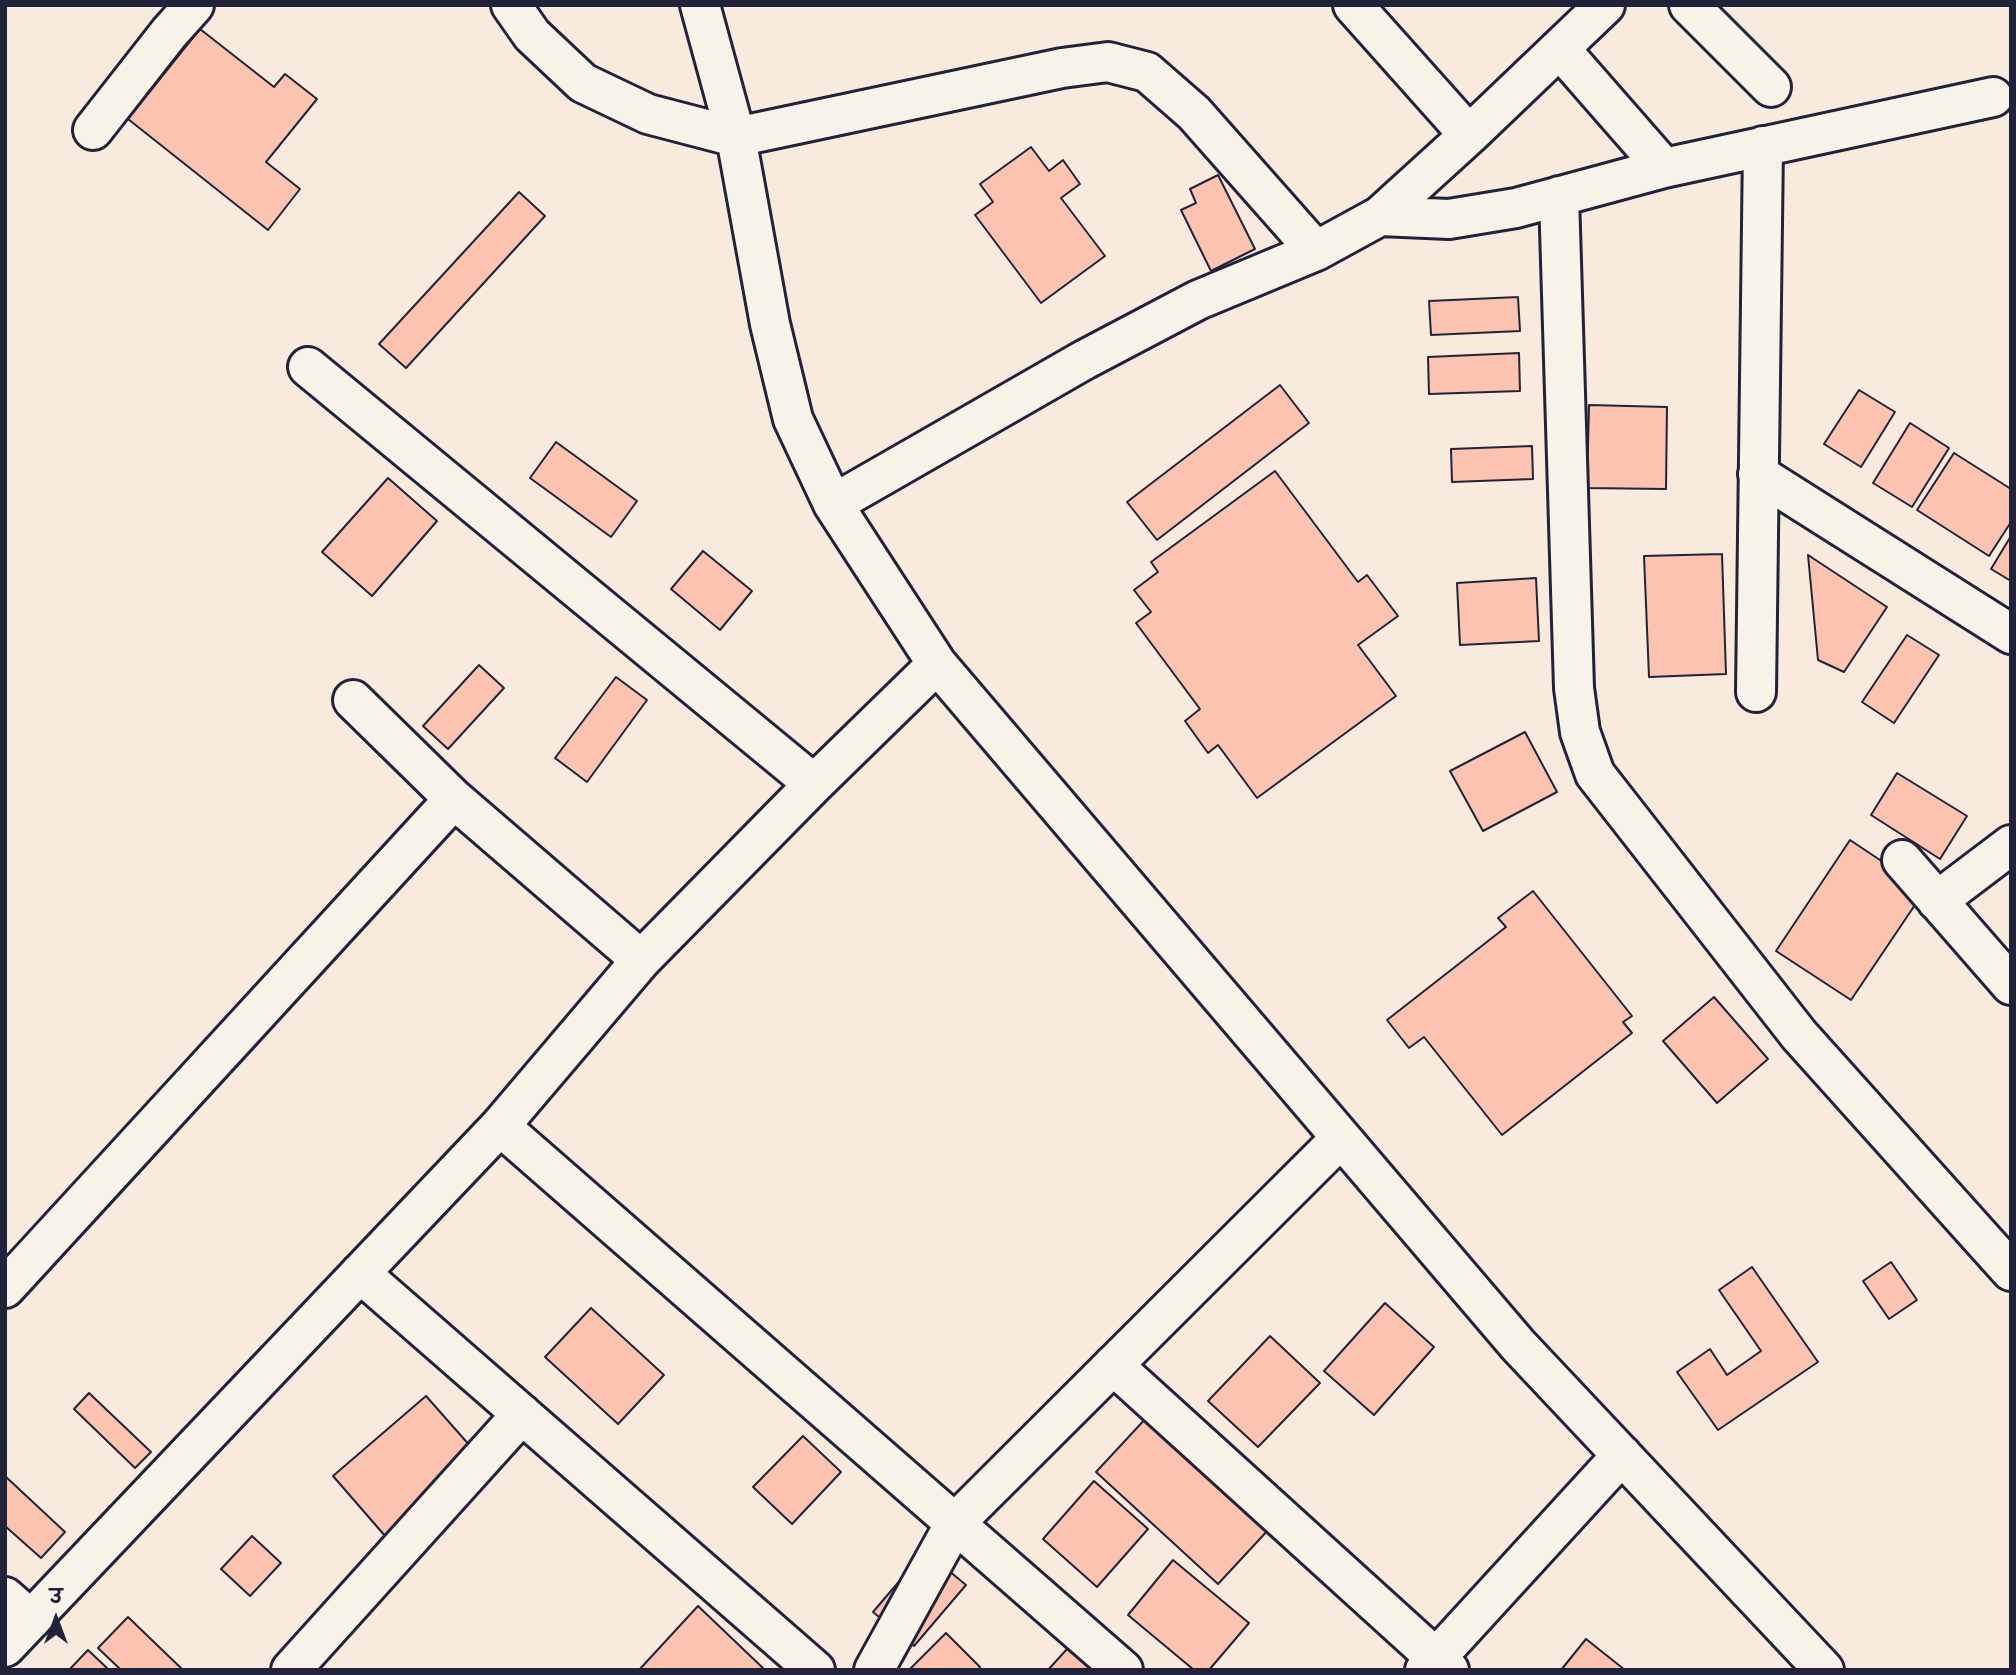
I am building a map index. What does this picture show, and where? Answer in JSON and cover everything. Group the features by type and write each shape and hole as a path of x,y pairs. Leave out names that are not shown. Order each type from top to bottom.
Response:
{"street":[{"path":"93,131 194,5"},
{"path":"511,5 532,34 583,83 648,114 736,137 1062,68 1108,62 1147,72 1194,113 1316,251"},
{"path":"700,5 736,137 770,324 793,419 833,504 937,664 1518,1345 1824,1670"},
{"path":"1353,5 1469,135"},
{"path":"833,504 1084,360 1198,300 1316,251 1380,216 1605,5"},
{"path":"1689,5 1771,87"},
{"path":"1560,49 1664,168"},
{"path":"1380,216 1449,219 1517,208 1664,168 1993,97"},
{"path":"1756,691 1763,146"},
{"path":"1559,196 1574,688 1580,732 1595,774 1799,1034 2011,1271"},
{"path":"307,367 814,784"},
{"path":"1758,474 2011,634"},
{"path":"14,1622 360,1273 499,1126 641,960 814,784 937,664"},
{"path":"353,700 454,799 641,960"},
{"path":"5,1288 454,799"},
{"path":"1937,901 2011,845"},
{"path":"1902,860 2011,985"},
{"path":"499,1126 1123,1670"},
{"path":"874,1670 955,1523 1341,1138"},
{"path":"360,1273 815,1670"},
{"path":"1113,1365 1437,1666 1622,1455"},
{"path":"291,1670 522,1414"}],"building":[{"path":"200,29 274,87 285,74 317,99 266,162 300,189 268,230 128,119"},
{"path":"1031,147 1049,171 1063,160 1080,184 1061,198 1105,256 1041,303 975,215 993,202 980,184"},
{"path":"1218,175 1255,249 1211,271 1181,210 1196,203 1190,189"},
{"path":"519,192 545,216 406,368 379,344"},
{"path":"1518,297 1520,331 1431,335 1429,301"},
{"path":"1519,353 1520,391 1429,394 1428,357"},
{"path":"1280,385 1309,423 1157,540 1127,502"},
{"path":"1859,390 1895,412 1861,467 1824,444"},
{"path":"1589,405 1667,407 1666,489 1587,488"},
{"path":"1910,423 1949,448 1912,507 1873,483"},
{"path":"556,442 637,501 611,537 530,478"},
{"path":"1532,446 1533,479 1452,482 1451,449"},
{"path":"1954,453 2011,489 2011,522 1989,556 1917,510"},
{"path":"1275,471 1358,582 1367,575 1398,616 1358,645 1396,696 1257,798 1218,745 1208,753 1185,721 1200,709 1136,623 1151,612 1134,590 1158,572 1151,562"},
{"path":"388,478 437,521 372,596 322,552"},
{"path":"2011,536 2011,581 1991,569"},
{"path":"703,551 752,591 720,630 671,589"},
{"path":"1722,554 1726,674 1649,677 1644,556"},
{"path":"1808,555 1887,607 1844,672 1818,660"},
{"path":"1536,578 1539,641 1460,645 1457,583"},
{"path":"1907,635 1939,655 1894,723 1862,702"},
{"path":"479,665 504,688 448,749 423,726"},
{"path":"616,677 647,700 587,782 555,758"},
{"path":"1525,732 1557,792 1483,831 1450,771"},
{"path":"1897,773 1967,816 1940,859 1871,815"},
{"path":"1850,840 1925,890 1851,1000 1776,951"},
{"path":"1533,891 1632,1016 1623,1022 1632,1033 1502,1135 1424,1037 1409,1048 1387,1020 1506,927 1498,918"},
{"path":"1714,997 1768,1059 1717,1103 1663,1041"},
{"path":"1891,1262 1917,1300 1889,1319 1863,1281"},
{"path":"1752,1267 1818,1362 1718,1430 1677,1372 1710,1349 1727,1375 1761,1351 1719,1290"},
{"path":"1385,1303 1434,1347 1374,1415 1324,1371"},
{"path":"591,1308 664,1375 618,1424 545,1357"},
{"path":"1270,1336 1320,1383 1258,1447 1208,1401"},
{"path":"89,1393 151,1452 135,1468 74,1409"},
{"path":"426,1396 479,1456 386,1537 333,1476"},
{"path":"1148,1416 1270,1528 1218,1584 1096,1472"},
{"path":"803,1436 841,1472 792,1524 753,1487"},
{"path":"5,1476 65,1532 41,1558 5,1526"},
{"path":"1094,1481 1148,1529 1097,1587 1043,1539"},
{"path":"252,1536 281,1563 250,1596 221,1569"},
{"path":"925,1551 966,1585 914,1646 873,1612"},
{"path":"1173,1560 1249,1623 1209,1670 1194,1670 1128,1615"},
{"path":"698,1606 765,1670 639,1670"},
{"path":"128,1617 183,1670 121,1670 98,1648"},
{"path":"946,1633 980,1667 978,1670 909,1670"},
{"path":"1586,1639 1625,1670 1561,1670"},
{"path":"1067,1649 1093,1670 1048,1670"},
{"path":"88,1650 109,1670 69,1670"}]}
